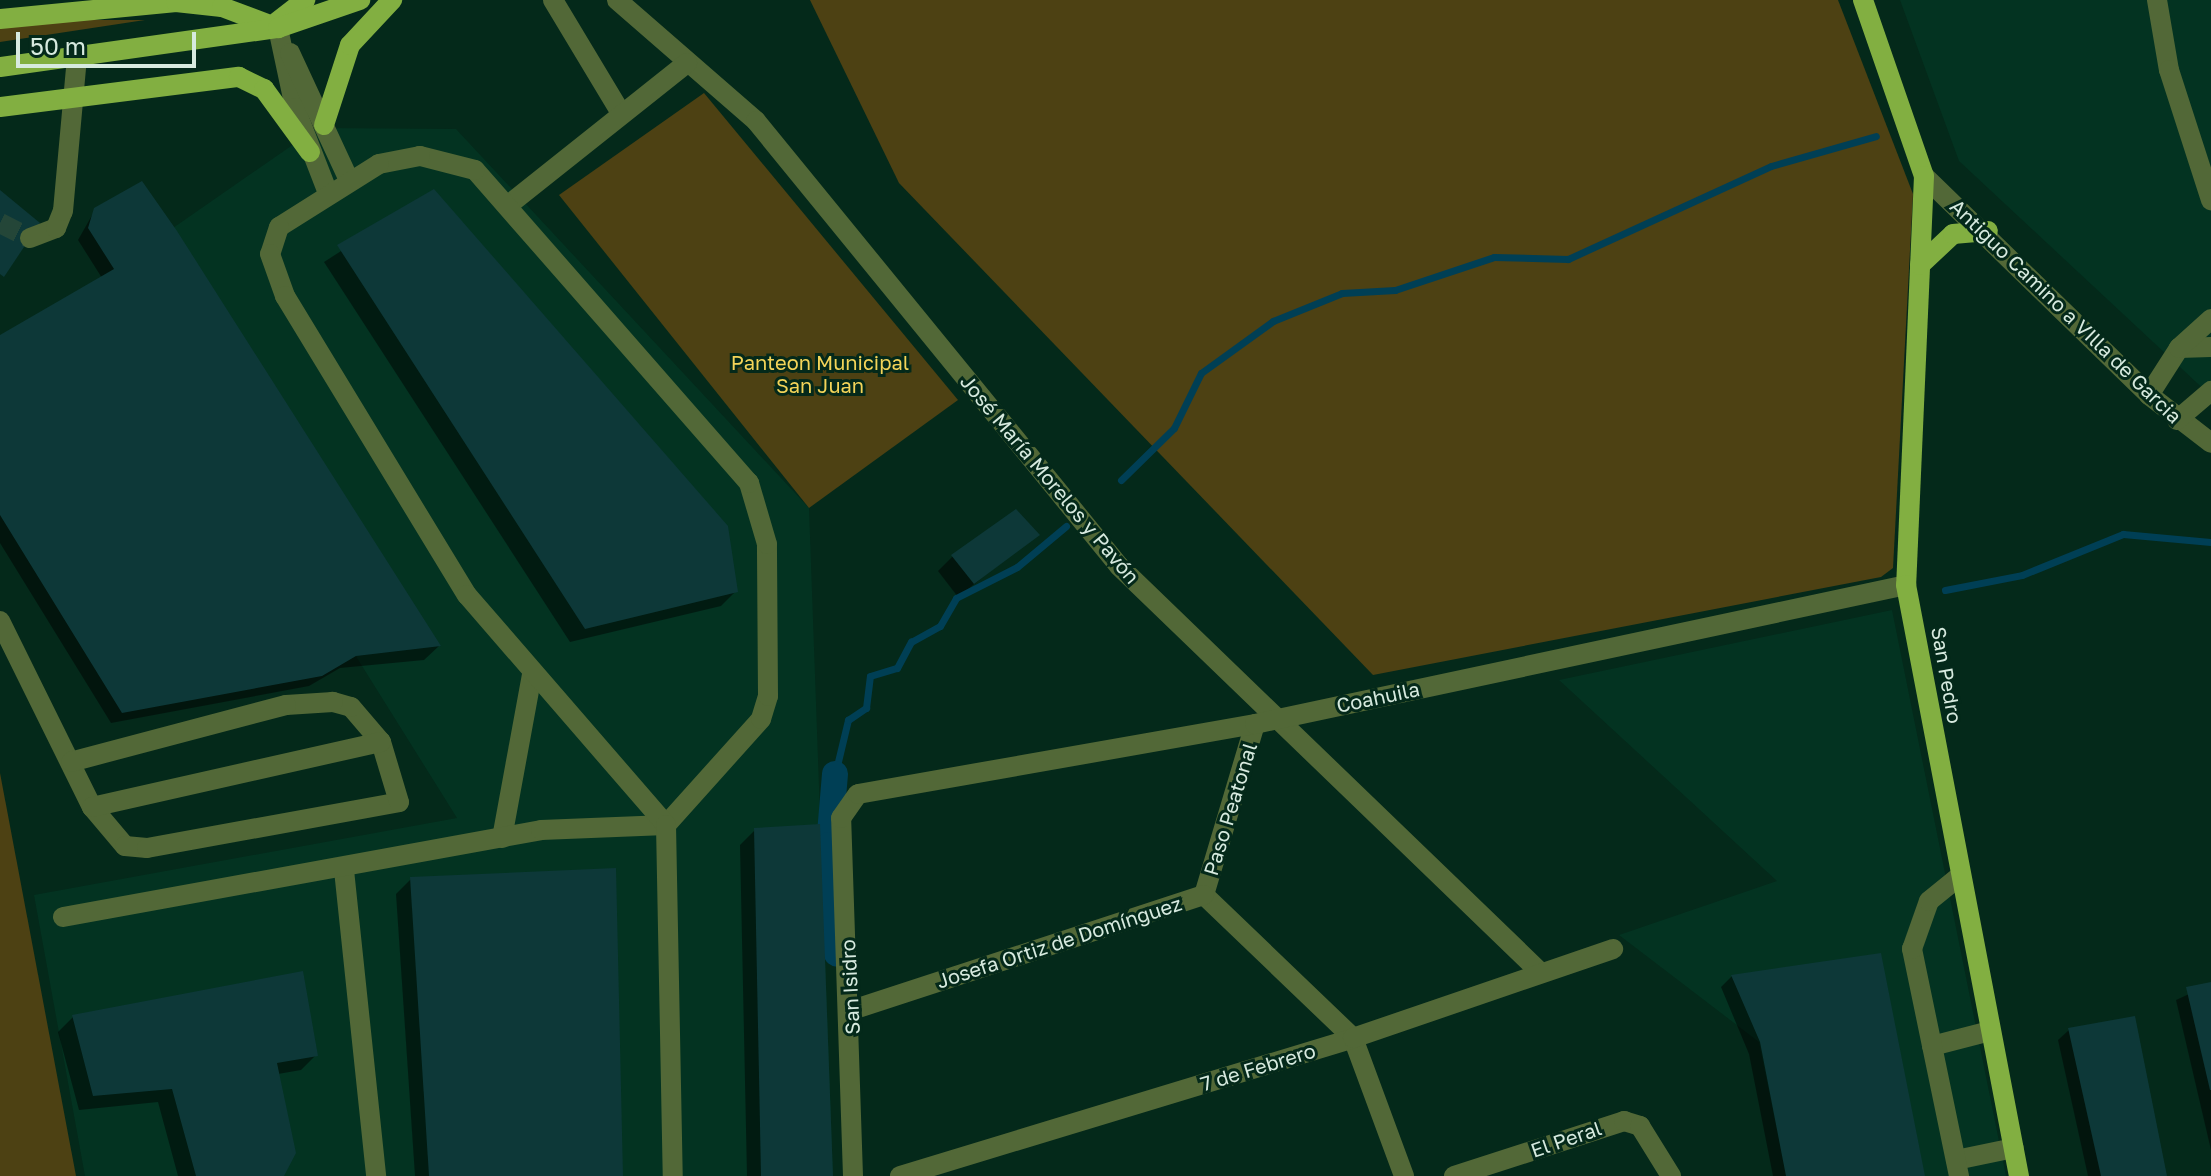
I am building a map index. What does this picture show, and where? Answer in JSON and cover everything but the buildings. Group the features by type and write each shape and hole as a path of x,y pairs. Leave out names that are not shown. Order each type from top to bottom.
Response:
{"main road":[{"path":"278,28 305,0"},
{"path":"0,67 278,28 360,0"},
{"path":"324,125 350,45 392,0"},
{"path":"1863,0 1924,176"},
{"path":"0,19 176,2 222,7 278,28"},
{"path":"0,107 251,80 310,152"},
{"name":"San Pedro","path":"1924,176 1906,585 2019,1176"},
{"path":"1920,265 1953,234 1988,231"}],"street":[{"path":"553,0 621,113"},
{"name":"José María Morelos y Pavón","path":"617,0 756,121 1119,566 1540,972"},
{"path":"2157,0 2169,70 2204,151 2211,200"},
{"path":"278,28 349,180"},
{"path":"278,28 310,152 328,193"},
{"path":"30,238 56,228 63,211 77,58"},
{"path":"511,203 687,63"},
{"path":"63,917 344,870 502,838 666,825 746,740 768,696 763,513 749,483 511,203 475,170 449,160 379,164 328,193 273,235 270,254 285,296 467,595 532,674 666,825 673,1176"},
{"name":"Antiguo Camino a VIlla de Garcia","path":"1924,176 1988,231 2149,395 2177,420 2211,443"},
{"path":"2149,395 2179,348 2211,319"},
{"path":"2179,348 2211,347"},
{"path":"2177,420 2211,391"},
{"name":"Coahuila","path":"849,800 869,790 1255,724 1906,585"},
{"path":"0,621 92,807 111,838 147,848 395,806 381,742 351,707 314,702 71,762"},
{"path":"502,838 532,674"},
{"name":"Paso Peatonal","path":"1204,895 1255,724"},
{"path":"92,807 381,742"},
{"name":"San Isidro","path":"849,800 841,818 852,1010 853,1176"},
{"path":"344,870 376,1176"},
{"path":"1960,876 1916,923 1912,949 1958,1168 2014,1148"},
{"name":"Josefa Ortiz de Domínguez","path":"852,1010 1204,895 1353,1038 1404,1176"},
{"name":"7 de Febrero","path":"900,1176 1353,1038 1613,949"},
{"path":"1932,1046 1990,1031"},
{"name":"El Peral","path":"1454,1176 1632,1121 1671,1176"}],"shaded area":[{"path":"1900,0 2211,0 2211,396 1959,161"},
{"path":"317,128 456,129 809,508 833,1176 85,1176 34,895 457,818 114,269"},
{"path":"1892,610 2006,1176 1786,1176 1759,1042 1619,935 1777,881 1559,680"}],"green space":[{"path":"810,0 1838,0 1913,194 1893,568 1881,577 1373,675 899,183"},
{"path":"73,20 145,20 0,42 0,28"},
{"name":"Panteon Municipal San Juan","path":"704,93 958,400 809,508 559,195"},
{"path":"0,773 76,1176 0,1176"}],"waterway":[{"path":"1121,480 1174,428 1201,373 1273,321 1342,293 1395,290 1494,257 1568,259 1771,166 1876,136"},
{"path":"835,774 848,720 866,708 870,676 897,668 911,642 940,626 956,598 1017,567 1066,526"},
{"path":"1945,590 2022,575 2123,534 2211,542"},
{"path":"835,774 829,845 837,954"}],"tunnel":[{"path":"0,223 30,238"}]}
